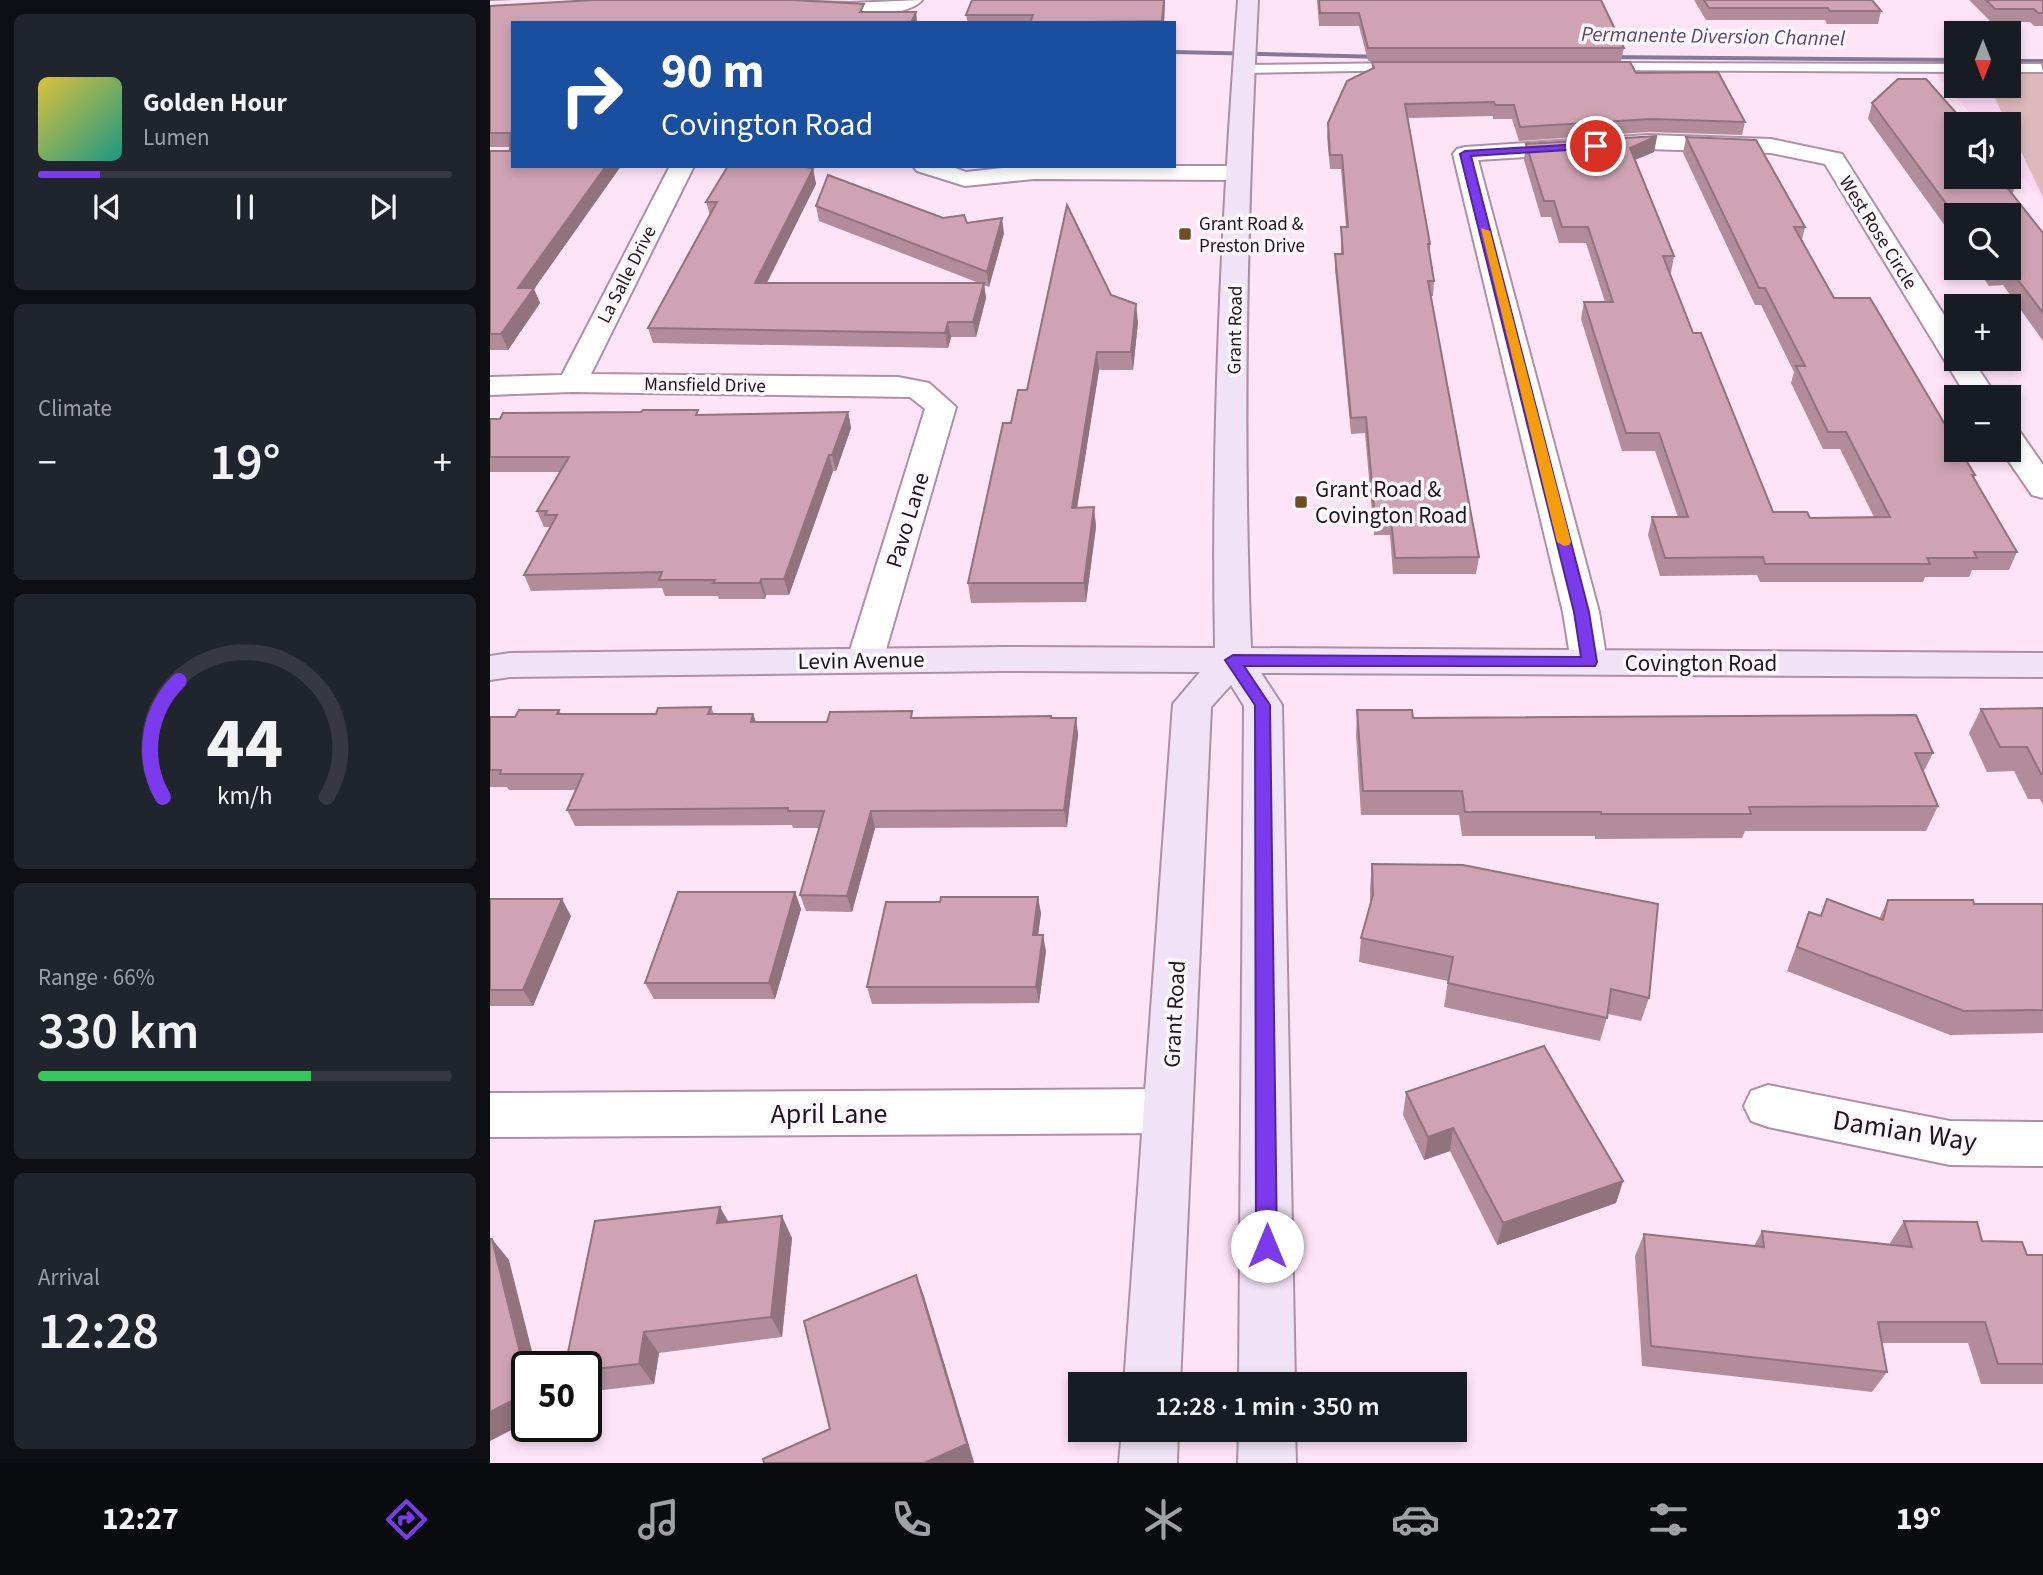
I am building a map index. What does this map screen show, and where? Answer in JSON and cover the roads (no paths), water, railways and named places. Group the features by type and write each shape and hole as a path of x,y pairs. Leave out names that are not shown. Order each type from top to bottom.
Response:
{"main road":[{"name":"Grant Road","path":"1153,1372 1192,704 1233,660 1230,490 1237,173 1248,0"},
{"name":"Levin Avenue","path":"490,668 523,665 865,660 1233,660"},
{"name":"Covington Road","path":"1233,660 2043,665"},
{"path":"1233,660 1263,705 1267,1372"},
{"path":"1148,1463 1149,1442"},
{"path":"1267,1442 1268,1463"}],"street":[{"path":"731,0 814,8 860,9 904,4 912,0"},
{"name":"West Rose Circle","path":"1589,662 1581,612 1465,154 1648,142 1772,146 1833,159 1944,336"},
{"name":"La Salle Drive","path":"572,383 626,271 681,168"},
{"path":"931,168 965,179 1034,172 1237,173"},
{"name":"Mansfield Drive","path":"490,386 572,383 898,386 919,389"},
{"name":"Pavo Lane","path":"865,660 941,407 919,389"},
{"path":"2021,456 2043,488"},
{"name":"Damian Way","path":"1768,1106 1950,1143 2043,1144"},
{"name":"April Lane","path":"490,1115 1168,1111"}],"lane":[{"path":"1243,59 1426,67"},
{"path":"1579,67 1944,68"},
{"path":"2021,68 2041,68"}],"waterway":[{"name":"Permanente Diversion Channel","path":"1176,52 1385,57"},
{"name":"Permanente Diversion Channel","path":"1604,57 1944,60"},
{"name":"Permanente Diversion Channel","path":"2021,61 2043,61"}],"place":[{"name":"Grant Road & Preston Drive","path":"1185,234"},
{"name":"Grant Road & Covington Road","path":"1301,502"}]}
